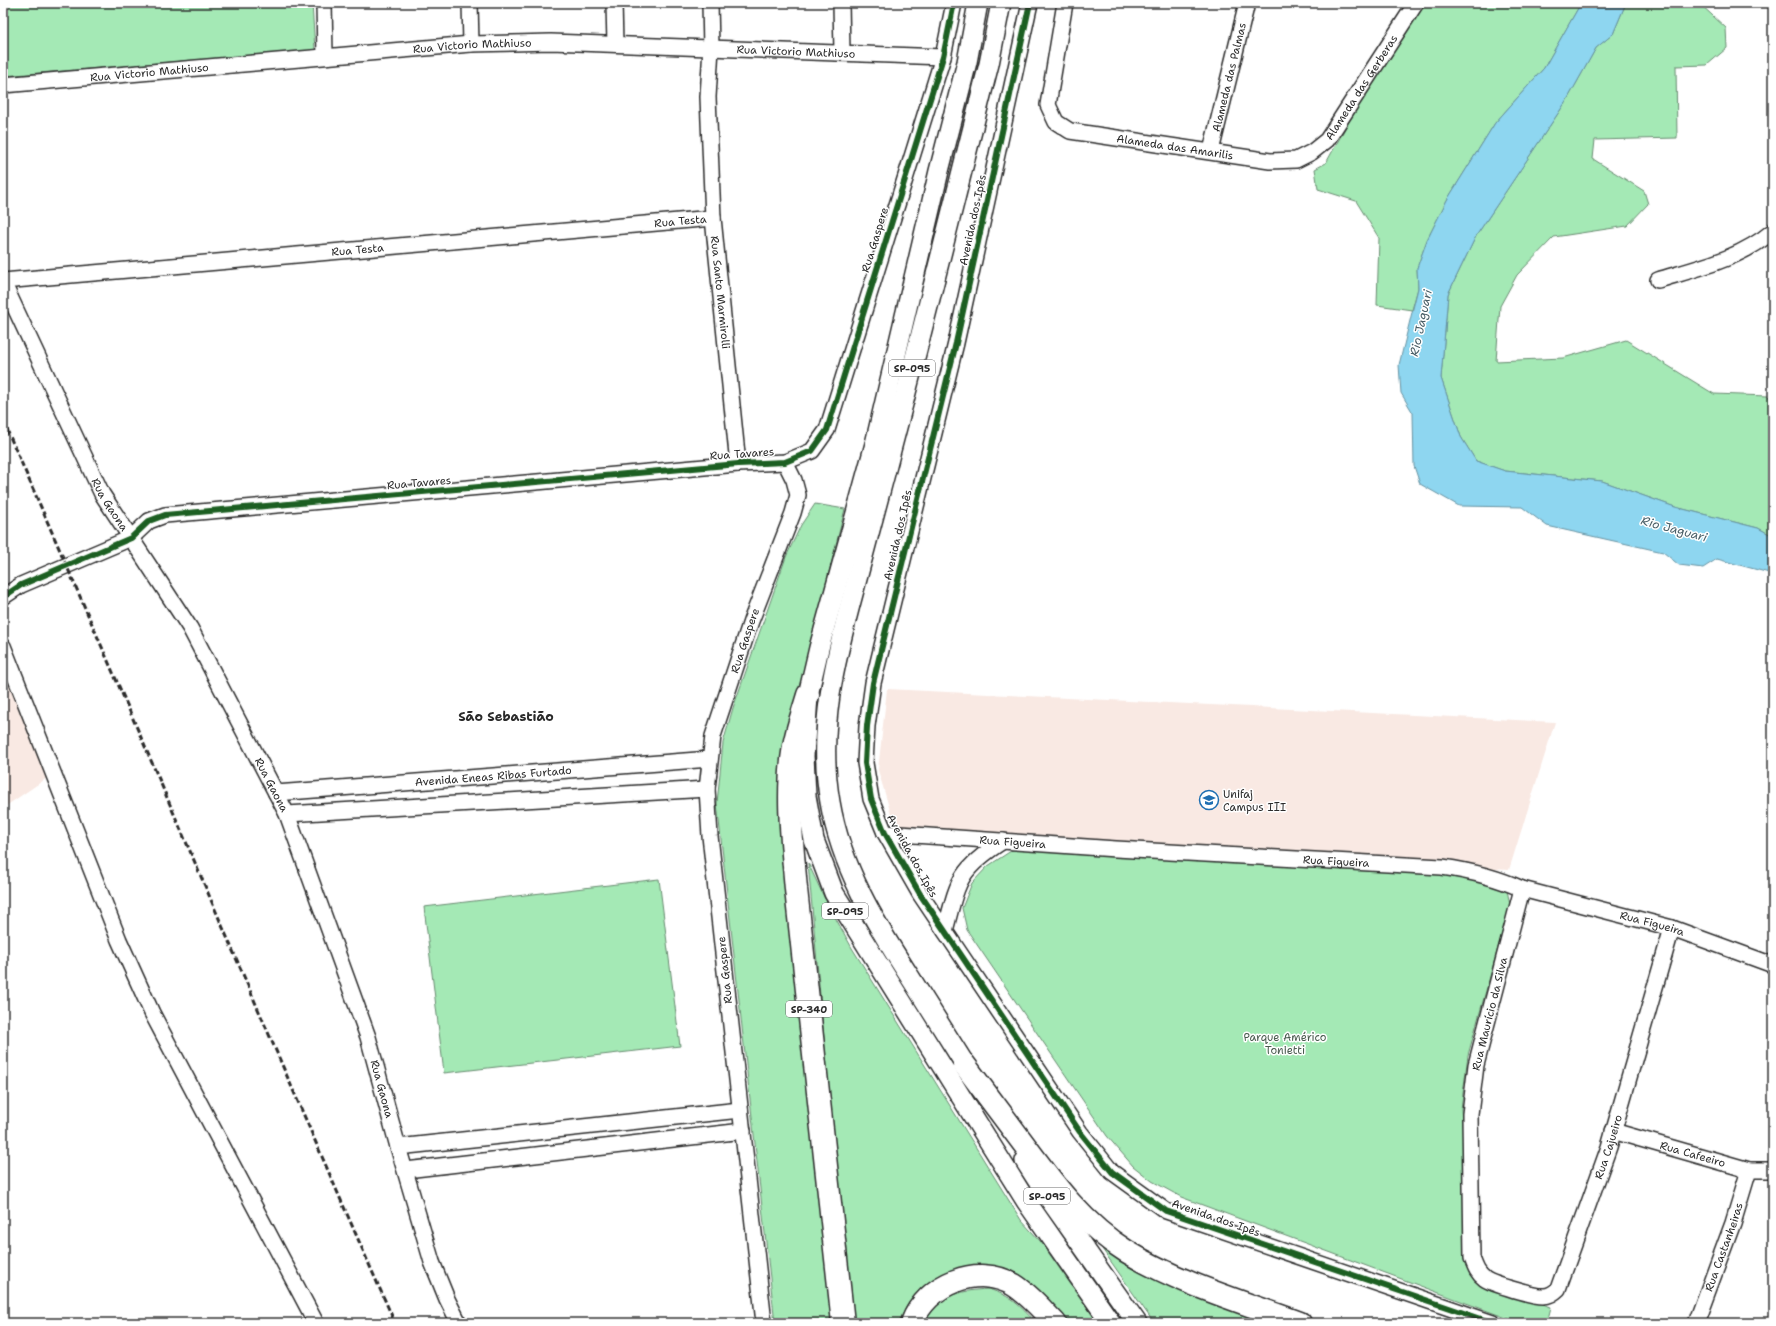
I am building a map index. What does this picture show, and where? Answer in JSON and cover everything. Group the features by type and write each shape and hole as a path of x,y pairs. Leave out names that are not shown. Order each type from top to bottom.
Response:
{"highway":[{"name":"SP-340","path":"808,695 794,746 791,789 791,834 843,1323"},
{"path":"964,1064 1051,1180 1077,1212 1100,1232 1125,1251 1152,1266 1300,1323"},
{"path":"912,1323 923,1303 934,1291 955,1281 976,1276 994,1278 1014,1285 1035,1302 1055,1323"}],"main road":[{"name":"SP-095","path":"978,3 967,62 939,171 875,444 821,640 808,695 804,756 806,796 814,840 834,893 1026,1201 1111,1323"},
{"name":"SP-095","path":"1001,3 985,80 892,449 836,658 828,698 825,734 826,768 830,803 838,834 850,869 863,899 883,935 1048,1197 1137,1323"}],"street":[{"path":"324,3 325,56"},
{"path":"470,3 471,44"},
{"path":"614,3 614,44"},
{"name":"Rua Santo Marmirolli","path":"710,3 711,48 708,97 712,218 738,464"},
{"path":"841,3 842,52"},
{"name":"Rua Gaspere","path":"764,1323 710,836 707,788 713,736 751,621 793,513 798,495 794,480 785,462 812,451 827,430 943,57 954,3"},
{"name":"Avenida dos Ipês","path":"1030,3 956,343 873,683 867,726 866,763 871,799 885,833 920,894 1080,1132 1112,1172 1166,1211 1493,1323"},
{"name":"Alameda das Amarilis","path":"1065,3 1048,105 1056,122 1070,131 1270,161 1296,160"},
{"name":"Alameda das Palmas","path":"1211,152 1247,3"},
{"name":"Alameda das Gerberas","path":"1296,160 1312,152 1327,140 1416,3"},
{"name":"Rua Victorio Mathiuso","path":"3,86 471,44 551,42 943,57"},
{"name":"Rua Testa","path":"3,281 712,218"},
{"path":"1658,280 1722,261 1741,252 1773,231"},
{"name":"Rua Gaona","path":"3,281 102,494 190,628 287,814 368,1037 398,1147 432,1262 447,1299 459,1323"},
{"name":"Rua Tavares","path":"21,585 131,538 149,521 165,515 738,464 785,462"},
{"path":"3,585 21,585"},
{"path":"3,597 21,585"},
{"path":"3,646 119,940 152,1013 241,1183 299,1287 316,1323"},
{"name":"Avenida Eneas Ribas Furtado","path":"276,793 710,759"},
{"path":"287,814 707,788"},
{"name":"Rua Figueira","path":"885,833 1116,849 1442,867 1471,872 1502,880 1522,889 1672,928 1773,965"},
{"path":"945,931 956,888 965,872 981,856 1004,841"},
{"name":"Rua Maurício da Silva","path":"1485,1279 1477,1271 1472,1258 1470,1114 1476,1065 1522,889"},
{"name":"Rua Cajueiro","path":"1485,1279 1532,1295 1544,1296 1552,1294 1558,1289 1613,1131 1672,928"},
{"path":"398,1147 740,1110"},
{"path":"406,1170 743,1131"},
{"name":"Rua Cafeeiro","path":"1613,1131 1749,1170 1773,1170"},
{"name":"Rua Castanheiras","path":"1696,1323 1733,1223 1749,1170"}],"shaded area":[{"path":"3,663 47,778 3,808"},
{"name":"Unifaj Campus III","path":"887,689 1555,722 1509,870 896,831 878,770"}],"green space":[{"path":"3,3 312,3 315,50 3,76"},
{"path":"1424,3 1581,3 1544,68 1495,123 1447,200 1427,240 1417,268 1418,288 1412,310 1377,305 1379,238 1356,201 1318,189 1315,169 1326,163 1365,92"},
{"path":"1626,3 1699,3 1726,28 1727,48 1707,65 1676,66 1677,138 1595,140 1593,159 1644,191 1648,204 1627,226 1554,237 1517,275 1500,306 1496,361 1563,358 1626,340 1714,394 1768,396 1773,402 1773,536 1758,528 1675,507 1602,481 1505,471 1476,461 1461,437 1441,378 1448,294 1476,236 1567,100 1596,48 1613,34"},
{"path":"815,504 845,509 782,757 780,795 782,862 833,1323 775,1323 717,803 723,743 733,708 786,557 801,525"},
{"name":"Parque Américo Tonietti","path":"1014,849 1456,871 1507,890 1510,905 1468,1055 1461,1109 1472,1249 1495,1286 1551,1307 1547,1323 1520,1323 1181,1197 1152,1181 1133,1166 1107,1136 967,930 962,908 972,883 988,866"},
{"path":"808,863 825,899 852,948 1021,1220 1041,1242 1098,1323 1066,1323 970,1267 945,1273 922,1287 906,1307 899,1323 850,1323"},
{"path":"659,879 680,1046 444,1073 424,907"},
{"path":"1093,1236 1277,1323 1154,1323"},
{"path":"988,1289 1015,1302 1036,1323 923,1323 935,1306 942,1300 958,1293"}],"water":[{"name":"Rio Jaguari","path":"1581,3 1626,3 1613,34 1596,48 1567,100 1476,236 1448,294 1441,378 1461,437 1476,461 1505,471 1602,481 1675,507 1758,528 1773,536 1773,574 1717,559 1703,568 1679,565 1663,552 1547,526 1522,507 1459,506 1420,484 1414,466 1413,413 1401,393 1399,365 1418,288 1417,268 1427,240 1447,200 1495,123 1544,68"}],"railway":[{"path":"3,421 395,1323"}],"cycle path":[{"path":"3,597 21,585 131,538 149,521 165,515 738,464 785,462 812,451 827,430 943,57 954,3"},
{"path":"1030,3 956,343 873,683 867,726 865,763 871,799 885,833 920,894 1080,1132 1112,1172 1166,1211 1493,1323"}],"place":[{"name":"Unifaj Campus III","path":"1209,800"}],"district":[{"name":"São Sebastião","path":"506,716"}]}
